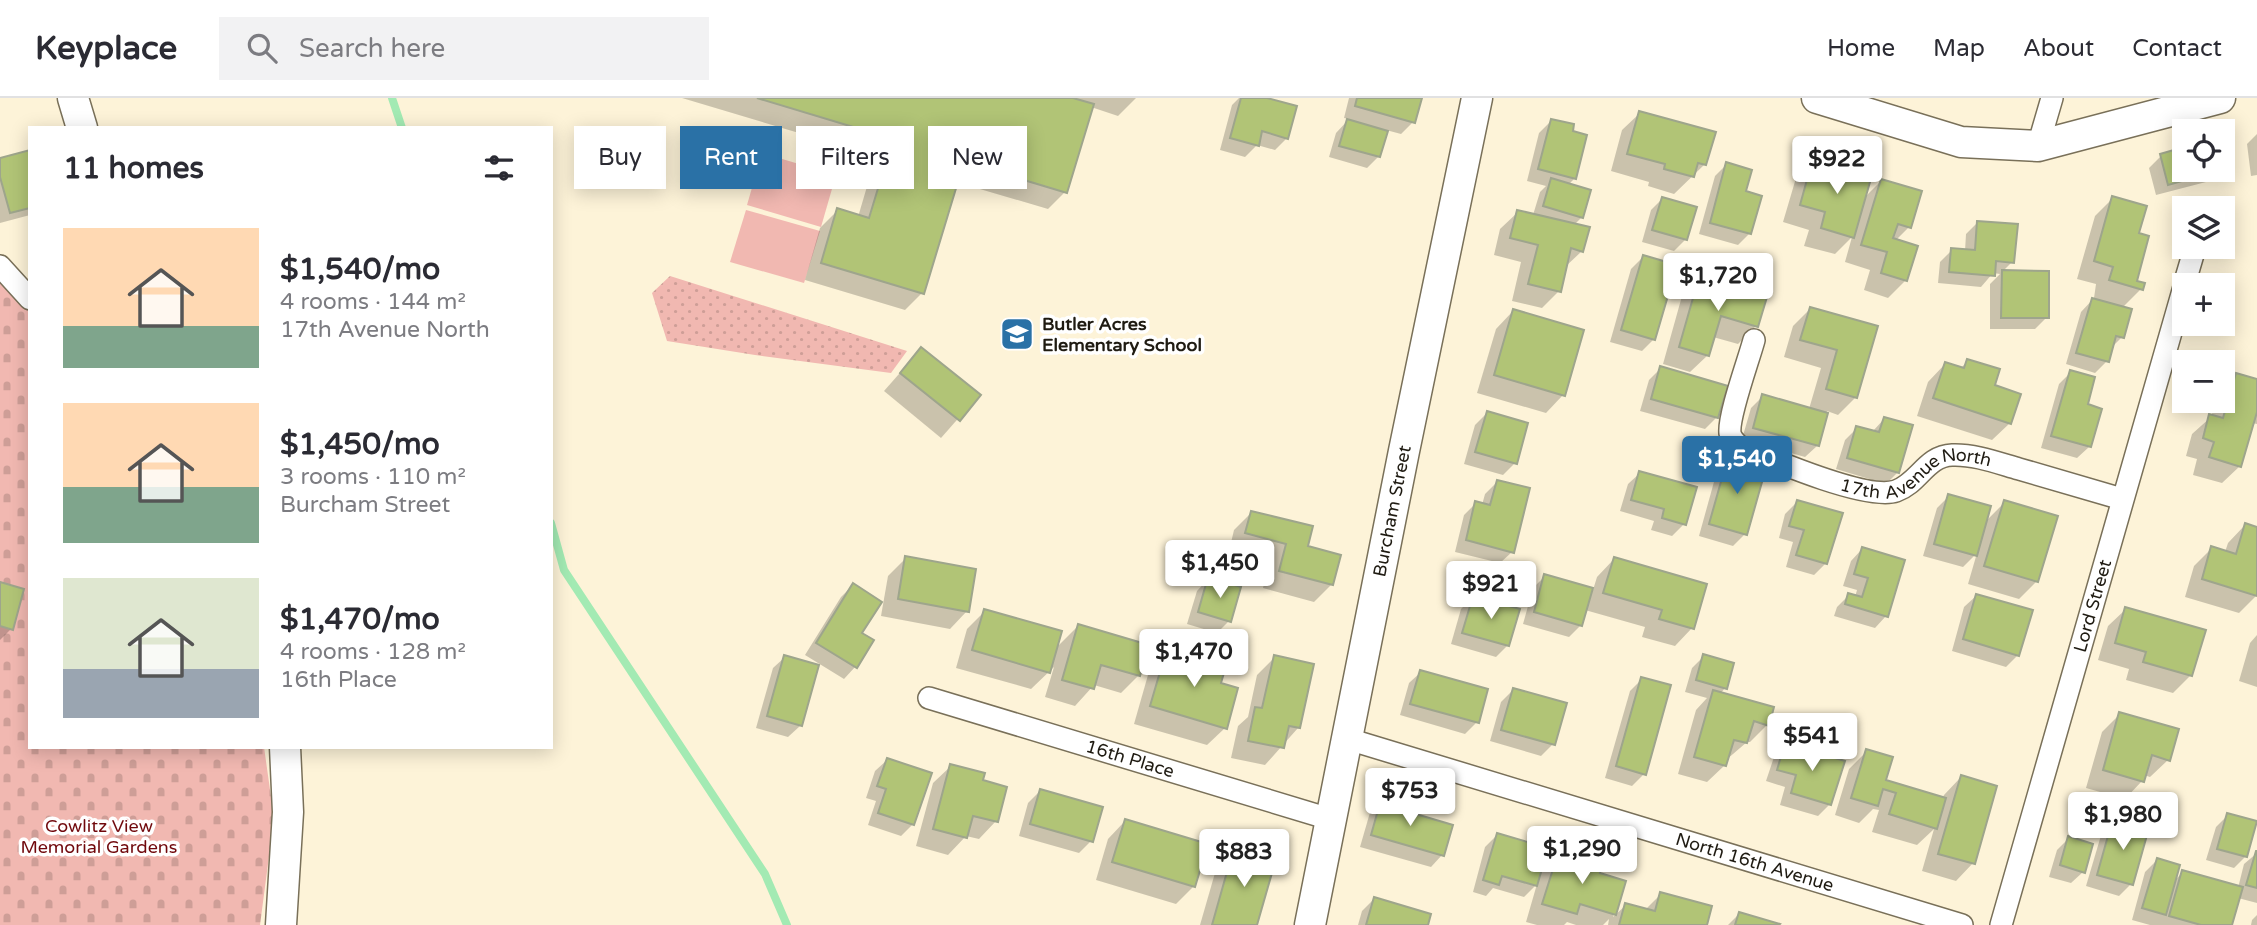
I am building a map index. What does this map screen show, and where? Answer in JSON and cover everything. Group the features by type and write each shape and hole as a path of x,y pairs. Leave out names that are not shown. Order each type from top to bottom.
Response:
{"street":[{"path":"73,98 81,126"},
{"name":"Burcham Street","path":"1310,925 1333,820 1406,438 1477,98"},
{"path":"1817,98 1962,142 2038,146 2220,98"},
{"path":"2038,146 2052,98"},
{"path":"0,266 28,297"},
{"name":"Lord Street","path":"2001,925 2172,327"},
{"name":"17th Avenue North","path":"1754,340 1731,419 1730,434 1739,446 1806,473 1867,491 1894,492 1912,483 1933,460 1955,454 1984,459 2122,499"},
{"name":"16th Place","path":"929,698 1333,820"},
{"name":"North 16th Avenue","path":"1348,739 1962,925"},
{"path":"281,925 288,812 285,749"}],"green space":[{"path":"782,159 796,163 796,189 832,189 821,227 747,205 752,189 782,189"},
{"path":"746,210 820,231 804,283 730,262"},
{"path":"670,276 907,351 891,373 667,341 652,293"},
{"name":"Cowlitz View Memorial Gardens","path":"0,278 28,307 28,749 264,749 274,818 260,925 0,925"}],"building":[{"path":"757,98 1073,98 1094,104 1067,193 1027,181 1027,126 928,126 928,189 956,189 924,294 821,263 837,208 869,218 878,189 914,189 914,126 850,126"},
{"path":"1241,98 1267,98 1297,106 1288,139 1262,131 1259,146 1230,138"},
{"path":"1357,98 1422,98 1415,123 1355,106"},
{"path":"1639,111 1716,132 1706,165 1698,163 1694,177 1664,169 1665,164 1627,154"},
{"path":"1347,119 1388,131 1380,157 1339,146"},
{"path":"1551,119 1574,124 1573,131 1587,135 1576,179 1538,169"},
{"path":"2172,150 2172,182 2178,182 2168,185 2160,154"},
{"path":"28,151 28,208 10,213 0,177 0,158"},
{"path":"1813,158 1872,175 1854,238 1821,228 1825,212 1800,205"},
{"path":"1726,162 1752,170 1746,191 1762,196 1751,234 1710,223"},
{"path":"1551,178 1591,190 1583,218 1543,206"},
{"path":"1881,179 1922,191 1911,228 1898,224 1893,238 1918,246 1907,281 1881,273 1887,252 1861,245"},
{"path":"2112,196 2147,206 2139,233 2149,236 2137,281 2145,283 2143,290 2109,280 2113,267 2094,261"},
{"path":"1662,197 1697,207 1687,240 1652,230"},
{"path":"1517,210 1590,227 1583,252 1571,248 1561,292 1528,284 1538,245 1510,238"},
{"path":"1977,221 2018,224 2014,263 1996,261 1995,276 1949,272 1951,248 1975,250"},
{"path":"1643,255 1677,265 1655,340 1621,330"},
{"path":"2002,270 2049,271 2049,318 2001,318"},
{"path":"1699,277 1767,297 1758,327 1721,316 1709,356 1679,347"},
{"path":"2092,298 2132,309 2124,338 2116,336 2109,362 2076,353"},
{"path":"1810,307 1878,326 1857,398 1826,389 1837,350 1800,340"},
{"path":"1513,309 1584,330 1565,396 1494,375"},
{"path":"921,347 981,395 960,421 900,373"},
{"path":"1967,359 2000,369 1995,385 2021,394 2011,424 1933,398 1945,362 1964,368"},
{"path":"1660,366 1728,386 1718,418 1651,399"},
{"path":"2070,370 2095,377 2088,404 2102,409 2091,447 2051,436"},
{"path":"2236,373 2257,379 2257,412 2241,467 2209,457 2214,442 2203,438 2209,414 2223,418 2224,413 2235,413"},
{"path":"1762,394 1828,413 1819,446 1753,428"},
{"path":"1487,411 1528,423 1517,464 1475,452"},
{"path":"1884,417 1913,425 1899,473 1847,458 1856,426 1879,432"},
{"path":"1728,457 1766,468 1747,535 1709,524"},
{"path":"1639,471 1697,487 1686,525 1662,518 1664,509 1631,500"},
{"path":"1497,480 1530,488 1514,553 1466,540 1475,501 1490,505"},
{"path":"1948,494 1991,506 1977,556 1934,544"},
{"path":"1797,500 1843,513 1827,564 1796,555 1804,530 1789,526"},
{"path":"2004,500 2058,516 2038,582 1984,566"},
{"path":"1251,511 1313,526 1308,546 1341,555 1333,585 1279,571 1286,544 1245,533"},
{"path":"2245,523 2257,527 2257,596 2202,579 2211,546 2236,554"},
{"path":"1862,547 1905,560 1888,617 1845,604 1848,593 1862,597 1868,578 1854,574"},
{"path":"905,556 976,569 969,612 898,599"},
{"path":"1614,557 1707,584 1694,629 1659,619 1662,610 1603,593"},
{"path":"1544,574 1593,588 1582,626 1534,612"},
{"path":"1208,577 1241,587 1231,622 1198,612"},
{"path":"0,582 24,589 13,630 0,626"},
{"path":"853,583 882,602 862,633 874,640 857,668 816,643"},
{"path":"1976,594 2033,610 2019,656 1963,639"},
{"path":"1473,596 1520,609 1509,646 1462,633"},
{"path":"2125,607 2206,630 2192,676 2143,662 2146,652 2115,643"},
{"path":"984,609 1062,631 1050,673 972,650"},
{"path":"1078,624 1149,645 1140,676 1101,665 1094,689 1062,680"},
{"path":"1167,648 1226,666 1221,683 1238,688 1227,729 1150,706"},
{"path":"1703,654 1734,663 1727,689 1696,680"},
{"path":"784,655 819,665 802,726 767,716"},
{"path":"1274,655 1314,664 1300,728 1289,726 1284,748 1248,741 1255,707 1262,708"},
{"path":"1420,670 1488,689 1479,723 1410,704"},
{"path":"1641,677 1671,685 1646,775 1616,766"},
{"path":"1513,688 1567,703 1555,745 1501,730"},
{"path":"1713,690 1774,707 1769,726 1754,721 1747,743 1734,740 1726,766 1694,757"},
{"path":"2119,712 2179,729 2170,761 2152,755 2144,782 2103,770"},
{"path":"1785,743 1845,761 1831,805 1791,793 1796,775 1777,770"},
{"path":"1866,749 1893,757 1886,780 1946,798 1937,829 1889,814 1896,793 1883,789 1878,806 1851,798"},
{"path":"887,758 932,773 914,825 878,813 886,789 877,786"},
{"path":"950,764 985,773 983,780 1007,787 998,822 973,816 967,838 933,829"},
{"path":"1961,775 1997,786 1975,864 1938,854"},
{"path":"1040,789 1103,807 1093,842 1030,824"},
{"path":"1382,796 1411,804 1409,812 1453,825 1444,856 1371,835"},
{"path":"2227,813 2257,821 2247,857 2217,849"},
{"path":"2113,818 2149,828 2133,885 2097,875"},
{"path":"1125,819 1208,844 1195,887 1112,862"},
{"path":"1497,833 1548,848 1537,886 1502,876 1499,885 1483,880"},
{"path":"2068,836 2093,844 2085,873 2060,865"},
{"path":"1234,847 1276,859 1257,925 1212,925"},
{"path":"1559,850 1603,863 1600,873 1626,881 1616,915 1580,904 1577,914 1542,904"},
{"path":"2257,851 2257,888 2246,885"},
{"path":"2157,858 2180,865 2166,915 2142,908"},
{"path":"2182,870 2243,887 2232,925 2201,925 2169,916"},
{"path":"1660,892 1712,906 1707,925 1619,925 1625,903 1655,911"},
{"path":"1374,897 1431,914 1428,925 1366,925"},
{"path":"1739,912 1780,924 1735,925"}],"waterway":[{"path":"392,98 401,126"},
{"path":"553,530 564,570 765,874 787,925"}],"place":[{"name":"Butler Acres Elementary School","path":"1017,334"}]}
